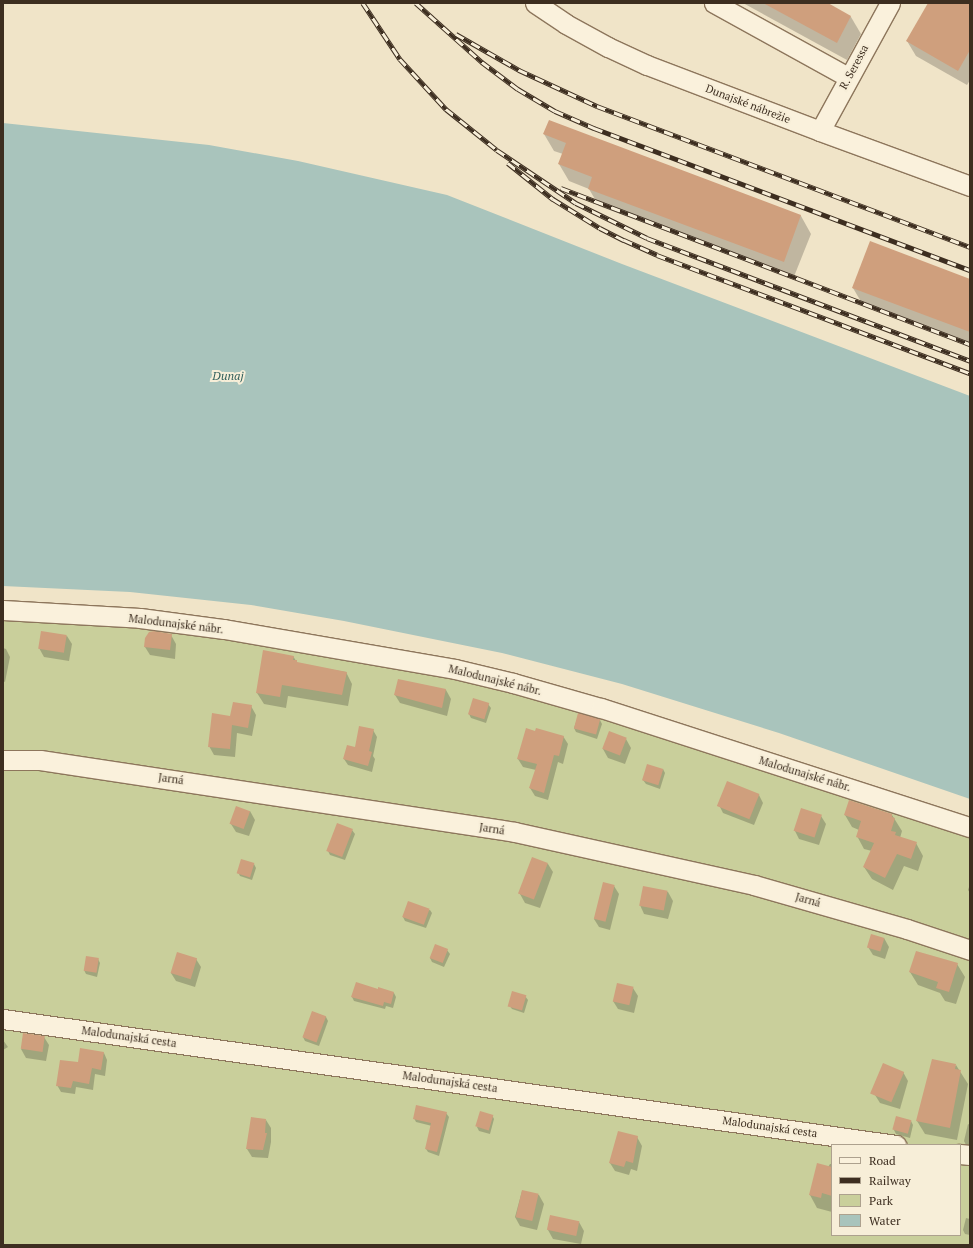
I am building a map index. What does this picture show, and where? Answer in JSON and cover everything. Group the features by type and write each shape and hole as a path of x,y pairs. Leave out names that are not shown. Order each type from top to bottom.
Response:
{"street":[{"name":"Dunajské nábrežie","path":"535,3 566,24 608,47 647,65 970,186"},
{"path":"714,3 848,77"},
{"name":"R. Seressa","path":"820,131 848,77 890,3"},
{"name":"Malodunajské nábr.","path":"3,610 140,618 216,628 455,669 513,682 601,708 970,827"},
{"name":"Jarná","path":"3,760 40,760 515,832 754,885 907,929 970,950"},
{"name":"Malodunajská cesta","path":"3,1019 889,1144"}],"green space":[{"path":"3,617 115,621 310,649 496,687 724,754 970,835 970,1245 3,1245"}],"water":[{"name":"Dunaj","path":"3,123 209,145 298,161 447,195 622,264 970,396 970,799 779,733 622,684 502,653 344,621 251,605 130,592 3,586"}],"building":[{"path":"763,3 828,3 851,16 837,43"},
{"path":"928,3 970,3 970,50 958,71 906,41"},
{"path":"549,120 801,215 784,262 588,189 592,177 558,164 566,143 543,134"},
{"path":"870,241 970,279 970,332 852,288"},
{"path":"41,631 67,635 64,653 38,649"},
{"path":"154,631 172,634 170,650 144,647 145,638 149,632"},
{"path":"263,650 294,656 293,660 297,660 297,662 347,672 342,695 282,685 280,697 256,693"},
{"path":"398,679 446,689 442,708 394,695"},
{"path":"473,698 489,703 484,719 468,714"},
{"path":"233,702 252,705 248,728 232,725 230,749 208,747 212,713 230,716"},
{"path":"578,713 600,719 596,734 574,728"},
{"path":"359,726 374,729 369,751 372,752 368,766 343,759 347,745 355,747"},
{"path":"526,728 535,731 536,728 564,736 559,756 554,755 544,793 529,788 537,764 517,759"},
{"path":"609,731 627,738 620,756 602,749"},
{"path":"647,764 663,769 658,785 642,780"},
{"path":"727,781 759,794 749,819 717,806"},
{"path":"849,800 892,814 892,817 895,818 891,831 896,832 895,835 917,842 911,859 897,854 885,878 863,867 874,843 856,837 861,821 844,815"},
{"path":"236,806 250,811 244,829 230,824"},
{"path":"801,808 822,815 815,838 794,831"},
{"path":"337,823 353,829 342,857 326,851"},
{"path":"532,857 548,863 534,900 518,893"},
{"path":"241,859 254,863 250,877 237,873"},
{"path":"603,882 615,885 605,922 594,919"},
{"path":"643,886 668,891 664,910 639,906"},
{"path":"408,901 430,909 424,925 402,917"},
{"path":"871,934 884,938 880,951 867,947"},
{"path":"435,944 448,949 443,963 430,958"},
{"path":"916,951 958,963 949,992 936,988 938,982 909,972"},
{"path":"177,952 197,958 191,979 171,973"},
{"path":"86,956 99,958 96,973 84,971"},
{"path":"356,982 394,992 391,1004 384,1002 383,1006 351,997"},
{"path":"617,983 634,987 629,1005 613,1002"},
{"path":"512,991 526,995 522,1011 508,1006"},
{"path":"312,1011 326,1016 317,1042 302,1037"},
{"path":"23,1033 45,1036 43,1052 21,1049"},
{"path":"80,1048 104,1052 101,1070 92,1068 89,1084 73,1081 71,1088 56,1086 60,1060 78,1062"},
{"path":"932,1059 956,1064 955,1069 961,1070 950,1128 916,1121"},
{"path":"883,1063 904,1072 891,1102 870,1093"},
{"path":"416,1105 447,1112 437,1152 425,1149 431,1123 413,1119"},
{"path":"480,1111 493,1115 489,1130 475,1126"},
{"path":"896,1116 911,1120 908,1134 892,1130"},
{"path":"251,1117 266,1119 265,1133 267,1133 263,1150 246,1149"},
{"path":"618,1131 638,1136 633,1163 626,1161 624,1167 609,1163"},
{"path":"817,1163 831,1167 831,1196 822,1193 821,1198 809,1195"},
{"path":"522,1190 539,1194 532,1221 516,1217"},
{"path":"550,1215 579,1221 576,1236 547,1230"}],"railway":[{"path":"363,3 400,59 446,109 497,150 576,203 647,238 970,361"},
{"path":"416,3 482,62 518,89 555,111 594,128 970,270"},
{"path":"456,34 519,70 597,106 970,247"},
{"path":"508,163 553,199 600,228 624,240 657,255 970,373"},
{"path":"561,188 970,344"}]}
